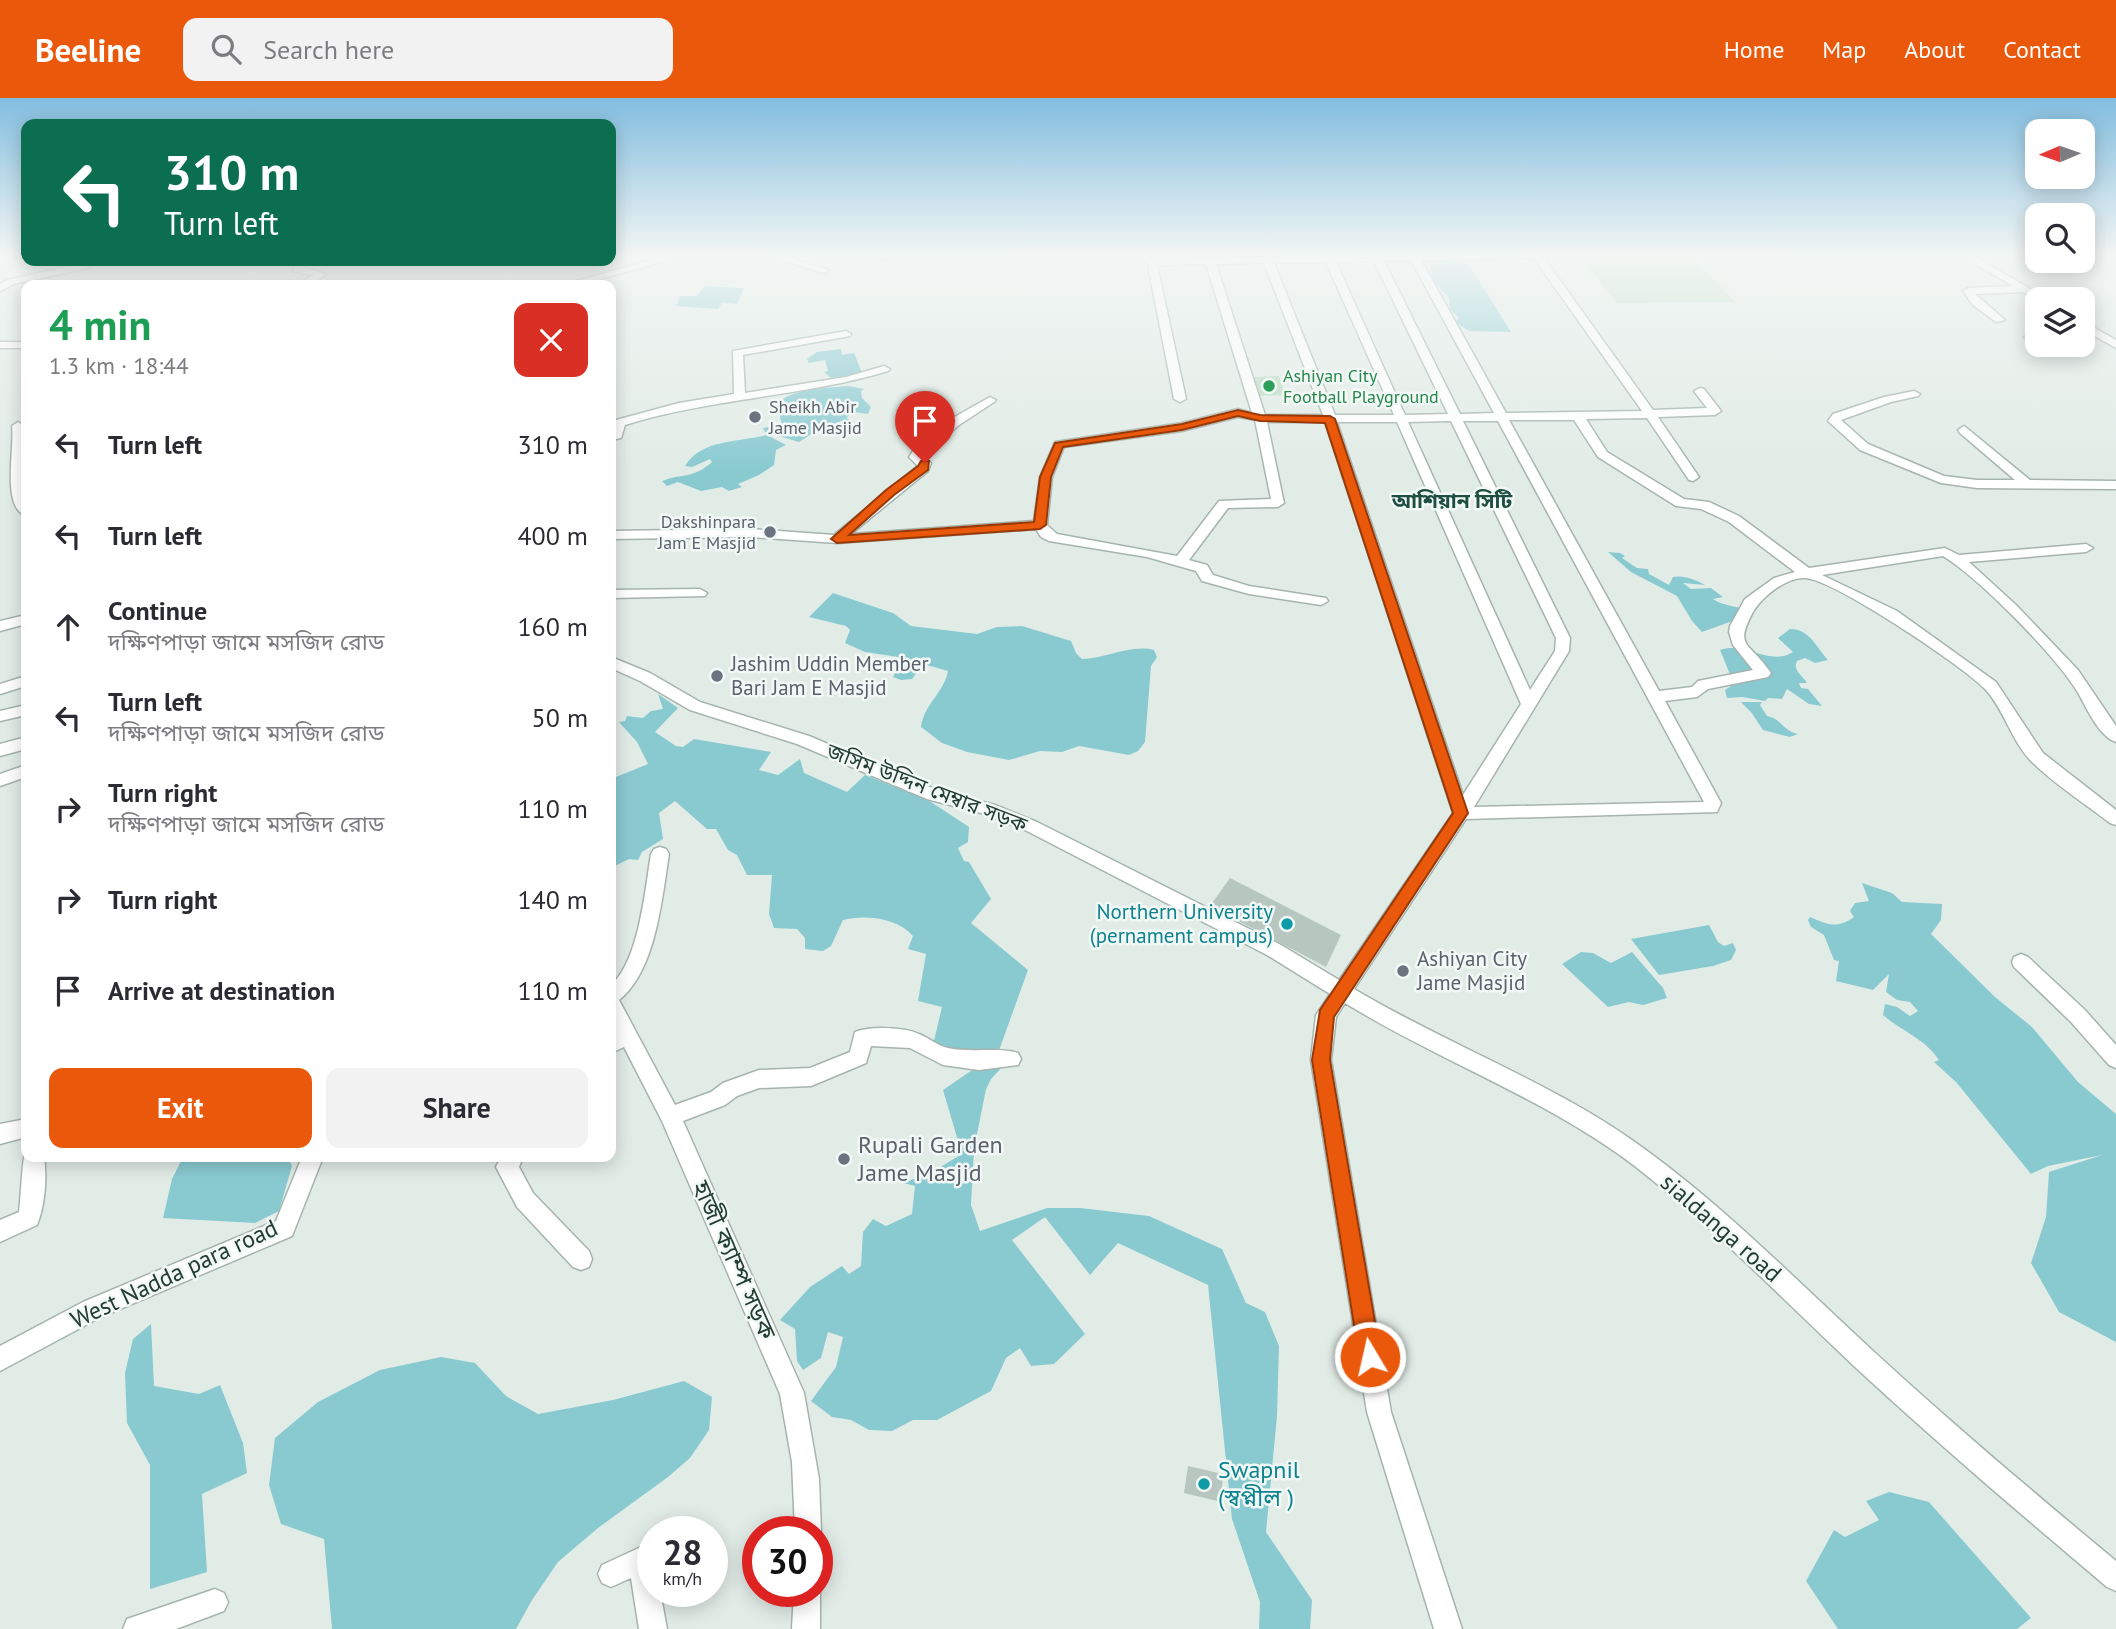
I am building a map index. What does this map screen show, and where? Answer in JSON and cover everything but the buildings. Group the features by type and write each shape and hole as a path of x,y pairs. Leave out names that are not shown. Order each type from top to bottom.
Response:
{"street":[{"path":"1164,325 1181,399"},
{"path":"1181,561 1224,504 1278,503 1260,418 1231,325"},
{"path":"1294,325 1330,419 1461,813"},
{"path":"1361,325 1528,703"},
{"path":"1411,325 1563,639 1562,651 1461,813 1326,1015 1321,1060 1379,1412 1448,1629"},
{"path":"1452,325 1713,803 1711,808 1461,813"},
{"path":"1587,325 1693,477"},
{"path":"2095,332 2116,345"},
{"path":"2095,335 2116,332"},
{"path":"740,397 737,353 846,334"},
{"path":"0,345 21,345"},
{"path":"616,435 620,423 686,403 847,380 884,369"},
{"path":"1321,601 1256,593 1207,578 1202,568 1181,561 1124,548 1054,538 1046,534 1040,525 1045,477 1059,445 1182,427 1226,415 1330,419 1578,416 1715,411 1700,391"},
{"path":"1914,394 1888,399 1837,417 1834,421 1864,447 1941,479 1977,484 2116,485"},
{"path":"837,539 881,500 924,468 925,463 916,458 917,454 956,422 990,400"},
{"path":"1578,416 1602,454 1681,503 1700,504 1721,511 1806,573 1849,591 1892,614 1991,686 2026,743 2038,757 2111,810"},
{"path":"1964,430 2027,484"},
{"path":"21,485 21,508"},
{"path":"616,535 755,528 837,539 1040,525"},
{"path":"1958,559 2086,548"},
{"path":"1655,697 1697,692 1703,685 1763,673 1744,649 1736,632 1738,624 1749,611 1750,602 1779,581 1806,573 1945,552 1958,559 2073,674 2104,725 2116,736"},
{"path":"616,594 700,593"},
{"path":"0,626 21,621"},
{"name":"জসিম উদ্দিন মেম্বার সড়ক","path":"616,664 645,677 695,706 737,717 803,740 933,795 989,809 1031,826 1274,950"},
{"path":"0,689 21,683"},
{"path":"0,716 21,711"},
{"path":"0,750 21,744"},
{"path":"0,780 21,773"},
{"path":"616,991 626,982 635,964 652,900 660,854"},
{"name":"sialdanga road","path":"1274,950 1383,1016 1505,1077 1642,1159 1730,1232 1864,1359 2116,1578"},
{"path":"2021,962 2078,1016 2116,1059"},
{"path":"670,1116 718,1099 730,1089 759,1079 811,1077 859,1057 862,1038 913,1040 943,1056 979,1061 1012,1059"},
{"name":"হাজী ক্যাম্প সড়ক","path":"618,1040 670,1116 792,1393 804,1440 809,1489 808,1516"},
{"path":"0,1134 21,1129"},
{"path":"0,1231 29,1218 34,1162"},
{"name":"West Nadda para road","path":"0,1359 91,1310 284,1228 310,1162"},
{"path":"510,1162 507,1167 525,1200 581,1259"},
{"path":"611,1574 641,1560 653,1629"},
{"path":"136,1629 215,1602"},
{"path":"806,1629 807,1607"}],"green space":[{"name":"Ashiyan City Football Playground","path":"1279,376 1285,395 1259,396 1253,377"}],"water":[{"path":"1460,325 1507,325 1511,332 1469,331"},
{"path":"841,349 842,355 854,353 862,373 831,378 824,372 828,371 825,360 809,363 807,359 817,352"},
{"path":"848,386 864,389 861,391 862,398 871,407 868,414 854,412 846,418 852,421 849,423 841,421 825,428 829,431 823,434 816,431 799,442 765,432 763,428 782,425 777,404 784,399 811,390"},
{"path":"767,435 786,445 776,450 774,465 738,484 742,487 729,491 722,487 701,491 678,482 667,486 662,481 693,473 712,462 710,459 692,467 685,466 692,457 711,446"},
{"path":"1608,552 1620,553 1625,556 1622,558 1637,568 1648,569 1649,574 1669,585 1673,577 1697,581 1705,585 1683,583 1691,589 1711,588 1723,597 1713,599 1747,611 1738,619 1702,632 1677,596 1631,572"},
{"path":"833,593 893,613 911,626 977,634 997,627 1022,626 1071,641 1082,659 1127,650 1154,650 1157,657 1151,666 1145,742 1138,751 1129,755 1079,746 1062,752 1040,751 1009,760 967,752 942,743 921,727 948,671 923,664 912,679 901,680 893,677 901,660 898,657 865,652 845,643 850,630 846,626 809,617"},
{"path":"1790,629 1808,635 1828,660 1815,663 1805,658 1796,664 1797,670 1807,683 1799,683 1801,688 1808,689 1822,706 1809,704 1787,689 1782,699 1768,698 1765,701 1742,697 1727,698 1725,690 1734,684 1720,650 1730,648 1766,656 1784,656 1793,652 1778,638"},
{"path":"658,694 678,708 655,732 676,746 683,747 694,739 771,752 759,770 778,775 800,759 804,773 847,792 865,775 928,800 969,827 968,842 958,848 991,899 971,923 1028,970 997,1056 933,1045 942,1007 918,1001 926,954 908,949 913,936 907,930 881,919 852,918 843,920 831,946 823,951 805,949 805,938 797,929 774,928 769,914 772,875 747,875 737,855 728,850 716,829 707,829 675,801 659,813 663,839 642,852 638,860 629,859 616,866 616,777 648,764 637,742 619,722 625,721 627,716 643,718 651,711 663,709"},
{"path":"1741,702 1762,702 1760,705 1767,716 1798,734 1790,737 1763,730"},
{"path":"1862,883 1892,893 1902,902 1942,904 1941,920 1931,934 1995,997 2032,1027 2078,1082 2116,1114 2116,1342 2059,1312 2031,1263 2046,1217 2049,1172 2102,1155 2048,1166 2031,1174 1956,1082 1934,1062 1939,1060 1933,1052 1883,1015 1885,1004 1897,1007 1910,1016 1918,1011 1910,1002 1897,1000 1886,992 1889,974 1873,990 1836,981 1839,961 1834,960 1824,935 1811,927 1808,920 1810,917 1827,924 1837,924 1854,917 1850,911 1855,903 1869,901"},
{"path":"1709,925 1718,942 1724,946 1733,943 1736,950 1731,960 1713,966 1659,975 1631,939"},
{"path":"1581,952 1593,953 1611,963 1632,952 1663,988 1667,998 1643,1005 1629,1002 1608,1007 1562,964"},
{"path":"1004,1065 986,1089 974,1149 971,1205 980,1231 1047,1208 1080,1208 1149,1216 1222,1249 1246,1303 1265,1312 1279,1346 1277,1416 1266,1532 1312,1600 1310,1629 1259,1629 1260,1602 1232,1519 1208,1285 1118,1243 1090,1275 1045,1217 1012,1240 1085,1334 1054,1364 1031,1366 1020,1348 1006,1358 991,1391 937,1420 913,1420 892,1431 869,1430 851,1420 832,1417 811,1401 836,1367 843,1337 828,1332 821,1358 803,1370 797,1361 795,1329 780,1320 810,1287 842,1266 849,1274 861,1266 863,1232 873,1219 886,1226 912,1214 915,1186 903,1183 932,1172 962,1154 943,1090 975,1068"},
{"path":"180,1162 290,1162 292,1166 279,1211 255,1223 163,1218 172,1179"},
{"path":"151,1324 154,1386 199,1394 220,1385 243,1443 247,1473 202,1494 207,1572 150,1589 150,1465 127,1423 125,1373 133,1339"},
{"path":"441,1357 475,1363 506,1396 538,1414 613,1400 684,1381 712,1397 709,1430 690,1458 558,1562 516,1629 332,1629 324,1539 281,1524 269,1485 275,1438 318,1402 380,1370"},
{"path":"1889,1492 1929,1502 2031,1618 2017,1629 1838,1629 1806,1581 1834,1530 1845,1537 1879,1520 1866,1501"}],"place":[{"name":"Ashiyan City Football Playground","path":"1269,386"},
{"name":"Sheikh Abir Jame Masjid","path":"755,417"},
{"name":"Dakshinpara Jam E Masjid","path":"770,532"},
{"name":"Jashim Uddin Member Bari Jam E Masjid","path":"717,676"},
{"name":"Northern University (pernament campus)","path":"1287,924"},
{"name":"Ashiyan City Jame Masjid","path":"1403,971"},
{"name":"Rupali Garden Jame Masjid","path":"844,1159"},
{"name":"Swapnil (স্বপ্নীল )","path":"1204,1484"}],"district":[{"name":"আশিয়ান সিটি","path":"1452,501"}],"route":[{"path":"925,463 924,468 865,513 837,539 1040,525 1045,477 1059,445 1065,443 1182,427 1238,413 1260,418 1330,419 1461,813 1326,1015 1321,1060 1370,1357"}]}
